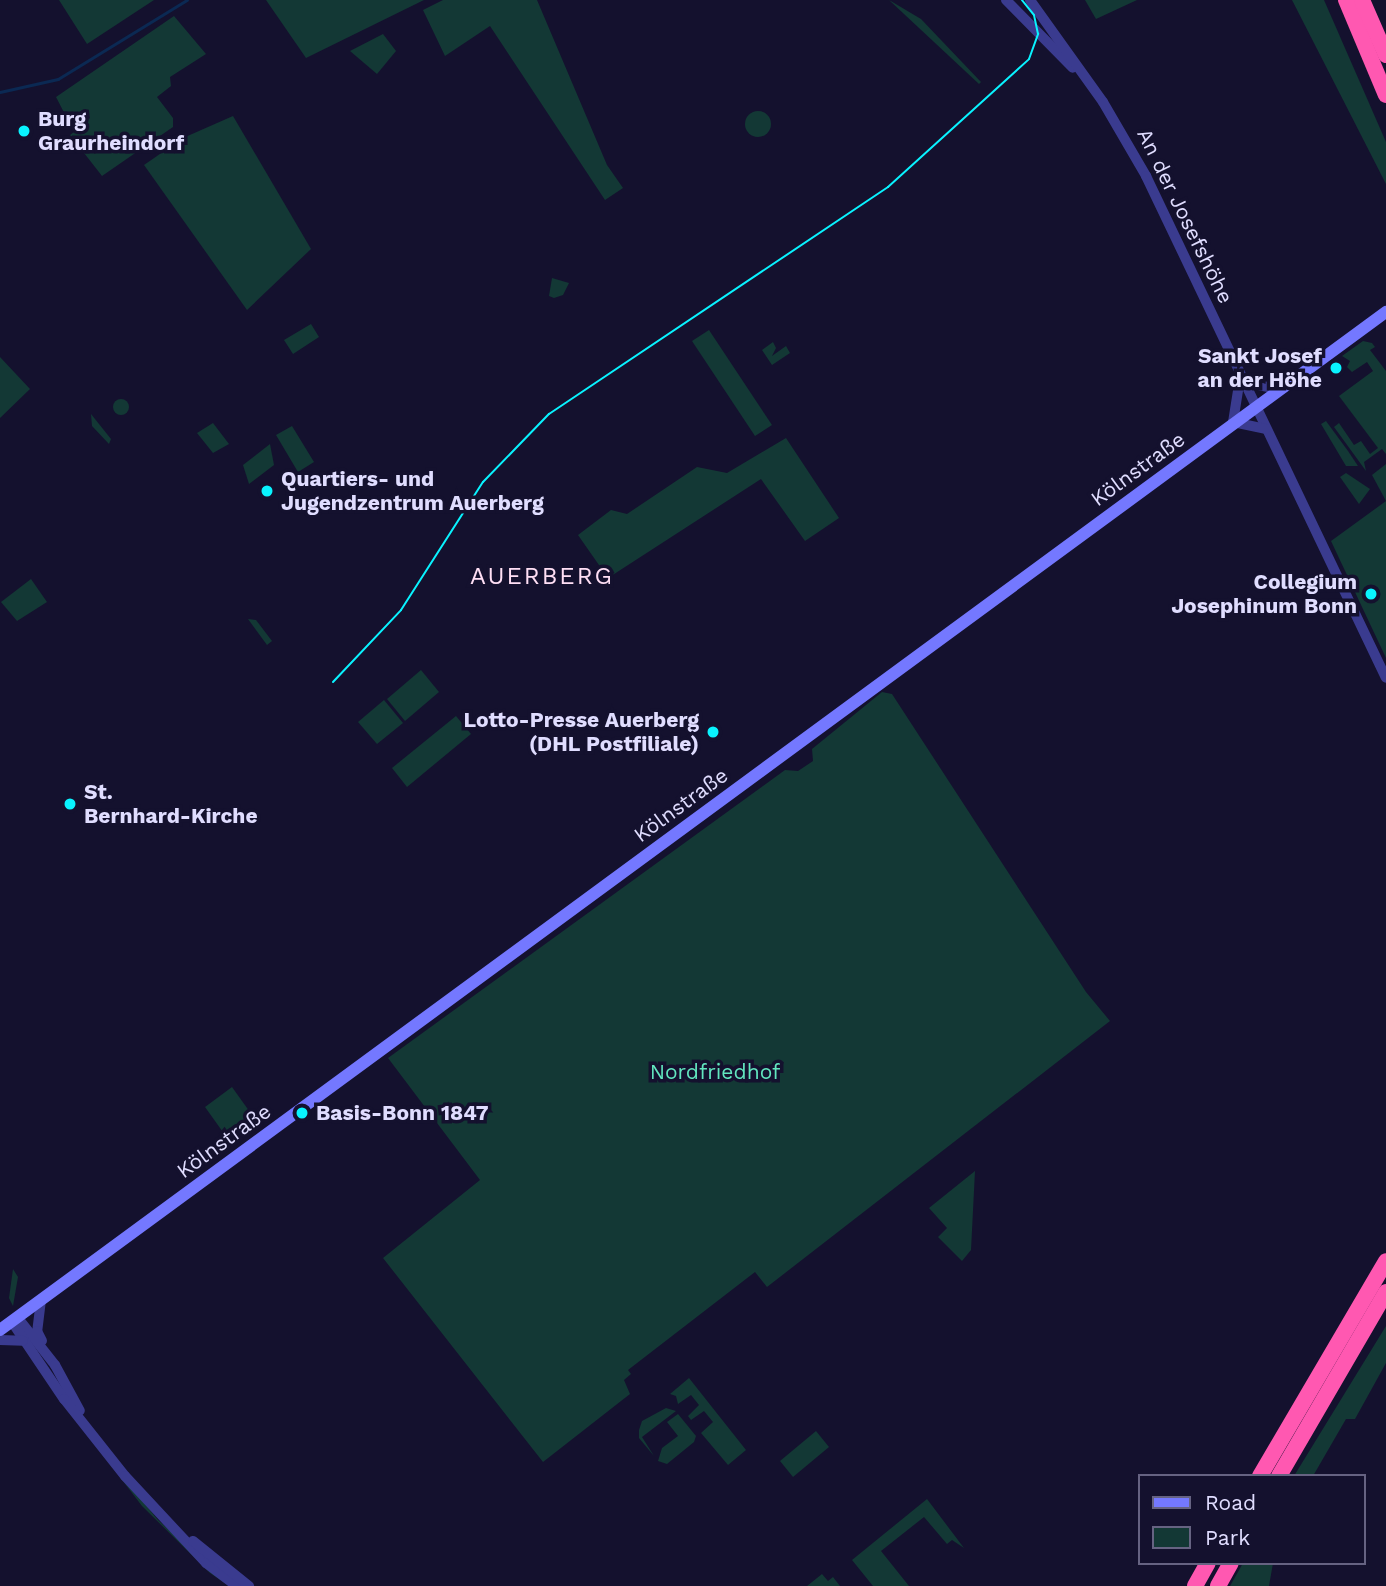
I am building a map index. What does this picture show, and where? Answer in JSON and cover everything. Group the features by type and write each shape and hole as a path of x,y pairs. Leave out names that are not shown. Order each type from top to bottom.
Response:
{"highway":[{"path":"1346,0 1386,95"},
{"path":"1362,0 1386,55"},
{"path":"1260,1474 1386,1261"},
{"path":"1280,1474 1386,1292"},
{"path":"1288,1474 1386,1313"},
{"path":"1195,1586 1207,1565"},
{"path":"1218,1586 1230,1565"}],"main road":[{"name":"Kölnstraße","path":"0,1330 1255,405 1386,312"}],"street":[{"name":"An der Josefshöhe","path":"1006,0 1089,80"},
{"name":"An der Josefshöhe","path":"1030,0 1089,80 1146,176 1386,678"},
{"path":"1265,429 1233,422 1242,378 1278,389"},
{"path":"41,1300 37,1331 92,1432"},
{"path":"15,1320 55,1365"},
{"path":"15,1320 23,1341 158,1513 206,1563 236,1586"},
{"path":"0,1340 23,1341"},
{"path":"158,1513 249,1586"}],"green space":[{"path":"59,0 154,0 87,44"},
{"path":"266,0 424,0 306,58"},
{"path":"443,0 537,0 607,165 623,188 605,200 490,26 445,56 423,10"},
{"path":"889,0 921,19 981,82 979,84"},
{"path":"1085,0 1137,0 1096,19"},
{"path":"1292,0 1324,0 1386,142 1386,184"},
{"path":"174,16 206,54 170,77 171,86 157,97 173,118 173,127 102,176 70,135 74,132 56,97"},
{"path":"383,34 396,51 377,74 350,51"},
{"path":"758,111 767,115 771,124 767,133 758,137 749,133 745,124 749,115"},
{"path":"233,116 311,249 247,310 144,165 183,138"},
{"path":"552,278 569,283 563,295 554,298 549,296"},
{"path":"311,324 319,337 293,354 284,340"},
{"path":"709,330 772,425 755,436 692,341"},
{"path":"1363,341 1372,343 1375,347 1370,350 1386,371 1386,454 1382,449 1364,462 1366,471 1334,427 1339,423 1354,445 1361,441 1370,454 1378,448 1339,396 1373,371 1367,362 1352,372 1347,367 1350,361 1342,356"},
{"path":"773,342 776,348 772,356 786,346 790,353 772,365 762,350"},
{"path":"0,357 30,389 0,418"},
{"path":"121,399 127,401 127,413 121,415 115,413 113,407 115,401"},
{"path":"91,414 111,439 109,444 92,426"},
{"path":"1326,421 1358,466 1346,466 1321,424"},
{"path":"213,423 229,444 213,453 197,433"},
{"path":"292,426 314,462 298,472 276,435"},
{"path":"786,438 839,518 805,541 761,479 608,578 578,535 611,510 627,514 697,467 727,473"},
{"path":"270,444 274,465 249,484 243,465"},
{"path":"1386,464 1386,501 1372,475"},
{"path":"1346,473 1370,489 1359,504 1340,477"},
{"name":"Collegium Josephinum Bonn","path":"1386,501 1386,658 1331,541"},
{"path":"31,579 47,602 17,621 1,602"},
{"path":"248,619 256,620 272,641 267,645"},
{"path":"421,670 439,692 405,721 387,699"},
{"name":"Nordfriedhof","path":"882,692 892,694 1086,992 1110,1021 767,1287 755,1272 628,1370 631,1374 624,1380 630,1394 543,1462 383,1258 480,1180 388,1058 785,770 798,771 813,761 812,749"},
{"path":"384,700 403,723 377,744 358,722"},
{"path":"456,716 471,734 407,787 392,768"},
{"path":"232,1087 257,1122 230,1142 205,1107"},
{"path":"975,1171 971,1250 962,1261 938,1237 947,1228 929,1208"},
{"path":"13,1269 18,1277 13,1306 9,1298"},
{"path":"1386,1326 1386,1363 1355,1419 1346,1419 1314,1474 1295,1474"},
{"path":"689,1378 746,1450 728,1465 701,1433 713,1422 704,1411 691,1420 688,1416 699,1405 691,1395 678,1404 676,1396 670,1394"},
{"path":"666,1408 676,1411 642,1437 654,1456 639,1438 639,1430 642,1421"},
{"path":"678,1414 696,1436 694,1442 667,1464 658,1461 662,1448 678,1436 667,1422"},
{"path":"816,1431 829,1447 793,1477 780,1461"},
{"path":"90,1438 158,1520 229,1586 210,1573 142,1506"},
{"path":"927,1499 964,1548 952,1540 947,1544 924,1517 881,1551 909,1586 873,1586 852,1560"},
{"path":"1242,1565 1273,1565 1269,1586 1230,1586"},
{"path":"822,1574 828,1581 833,1577 840,1586 807,1586"}],"waterway":[{"path":"0,92 58,79 187,0"}],"tram line":[{"path":"333,682 401,610 483,482 549,414 888,187 1029,59 1038,34 1034,15 1022,0"}],"place":[{"name":"Burg Graurheindorf","path":"24,131"},
{"name":"Sankt Josef an der Höhe","path":"1336,368"},
{"name":"Quartiers- und Jugendzentrum Auerberg","path":"267,491"},
{"name":"Collegium Josephinum Bonn","path":"1371,594"},
{"name":"Lotto-Presse Auerberg (DHL Postfiliale)","path":"713,732"},
{"name":"St. Bernhard-Kirche","path":"70,804"},
{"name":"Basis-Bonn 1847","path":"302,1113"}],"district":[{"name":"AUERBERG","path":"542,577"}]}
